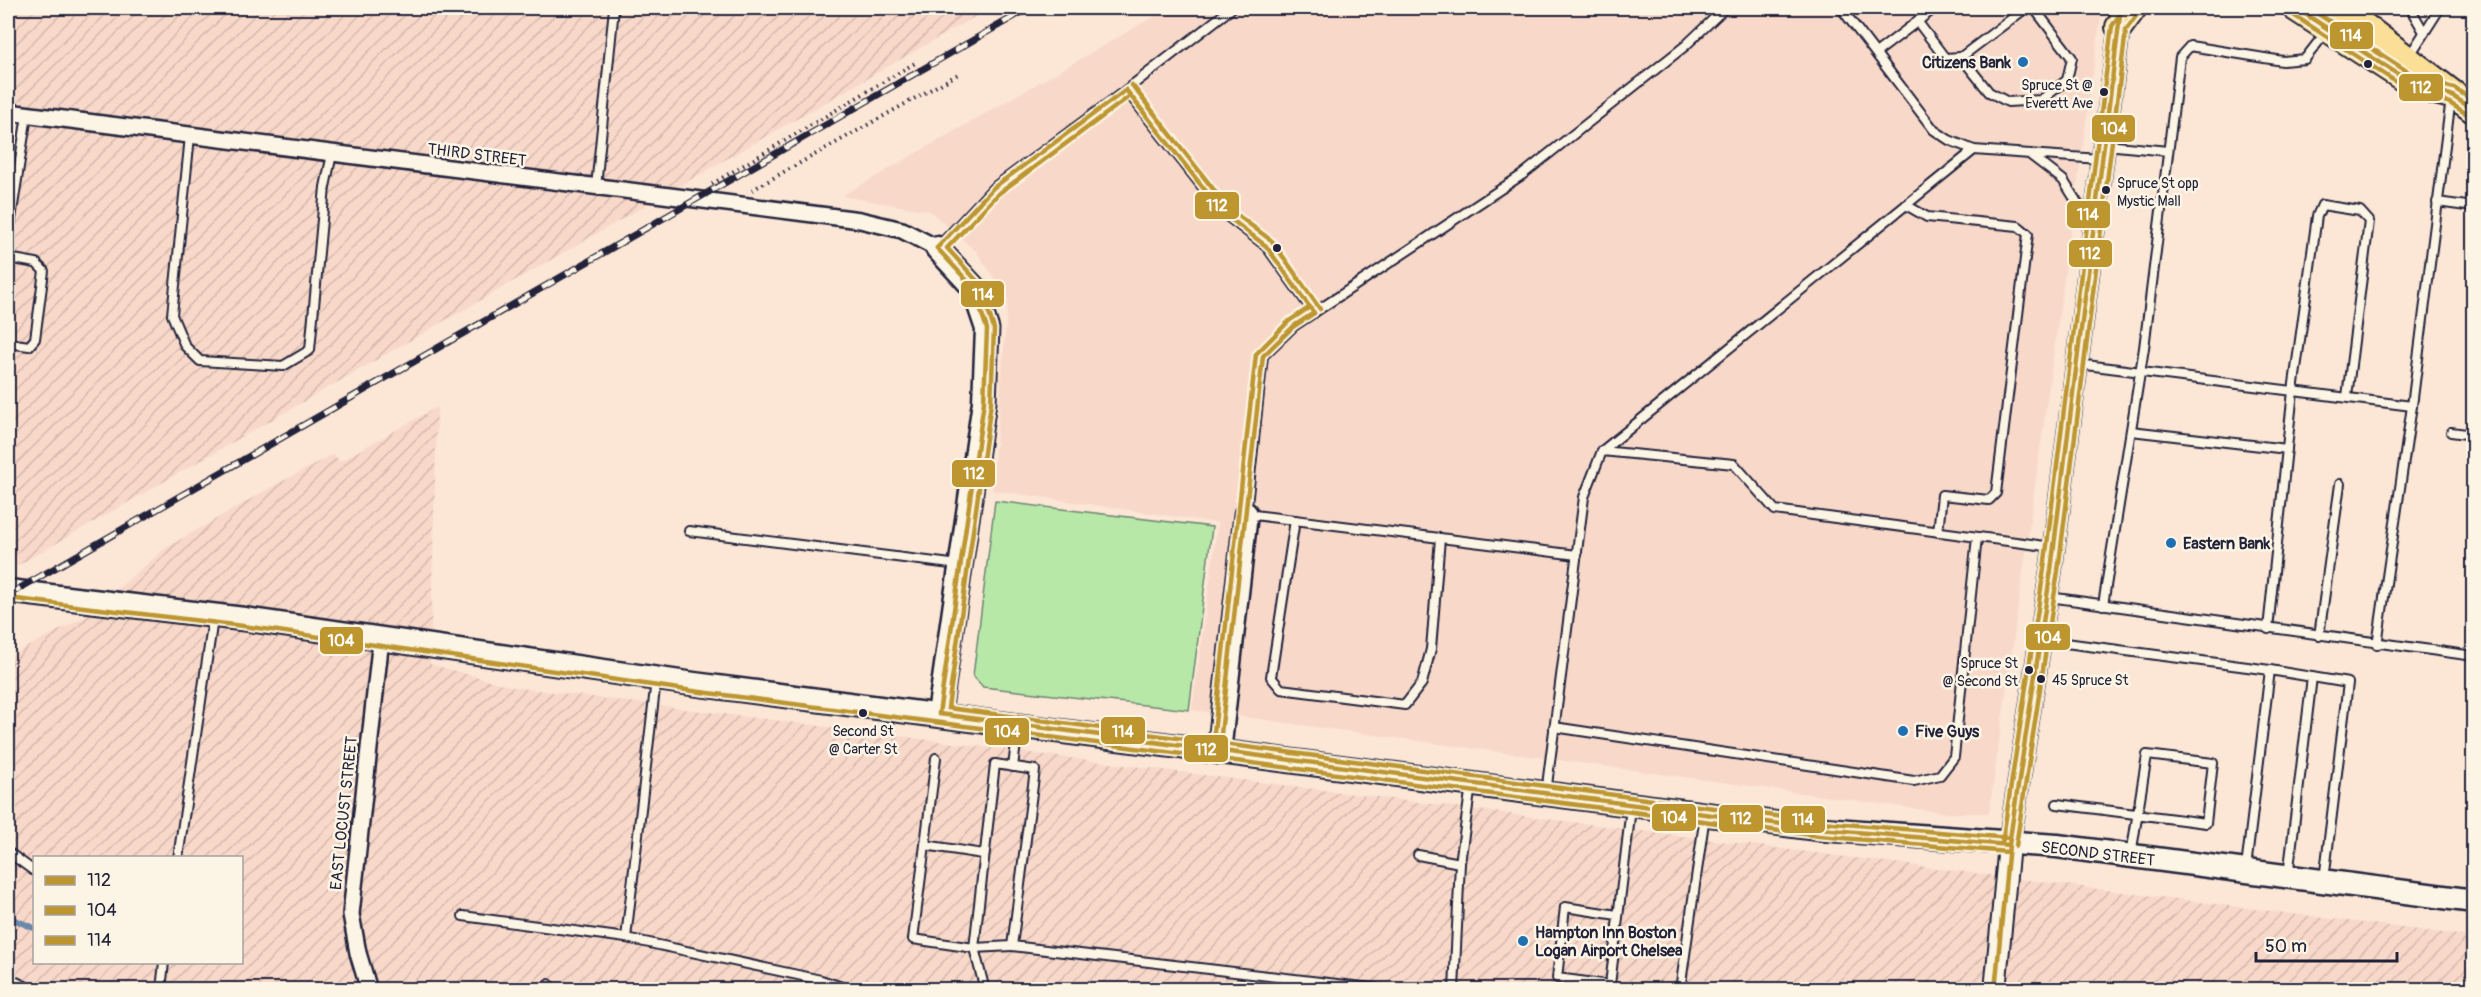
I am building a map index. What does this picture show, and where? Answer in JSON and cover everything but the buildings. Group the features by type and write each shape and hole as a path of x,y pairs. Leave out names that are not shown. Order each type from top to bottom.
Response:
{"main road":[{"path":"2296,8 2335,18 2402,67 2416,86 2451,95 2474,110"},
{"path":"937,248 973,287 987,328 984,402 939,714"},
{"path":"1219,752 1246,514"},
{"name":"SECOND STREET","path":"8,591 381,638 656,678 1820,829 2009,845 2057,846 2474,901"}],"street":[{"path":"1995,990 2009,845 2054,547 2124,14"},
{"name":"THIRD STREET","path":"8,112 860,220 902,230 937,248"},
{"name":"EAST LOCUST STREET","path":"369,990 358,953 351,914 381,638"}],"lane":[{"path":"596,187 614,8"},
{"path":"937,248 993,188 1232,8"},
{"path":"1577,555 1246,514 1263,356 1294,326 1522,176 1685,46 1725,8"},
{"path":"1841,8 1934,130 1974,150 2028,153 2168,151"},
{"path":"1876,53 1935,8"},
{"path":"1917,21 1945,58 1961,57 2026,8"},
{"path":"1961,57 1989,92 2008,102 2040,100 2067,80 2072,58 2034,8"},
{"path":"2414,8 2413,13 2424,32"},
{"path":"2402,67 2440,8"},
{"path":"2103,605 2140,371 2180,57 2190,46 2283,61 2305,59 2335,18"},
{"path":"1126,90 1223,213 1266,246 1314,313"},
{"path":"2377,645 2412,406 2451,95"},
{"path":"8,238 27,115"},
{"path":"190,135 172,315 185,346 200,362 283,366 310,350 325,187 332,154"},
{"path":"1546,793 1584,497 1602,451 1974,150"},
{"path":"2028,153 2063,180 2095,231"},
{"path":"2437,202 2474,207"},
{"path":"1906,205 1927,217 2018,226 2028,234 1996,493 1989,500 1942,495 1938,532"},
{"path":"2268,629 2293,391 2317,216 2322,205 2360,211 2369,221 2347,398"},
{"path":"8,258 36,262 44,271 35,339 29,346 8,343"},
{"path":"2078,363 2412,406"},
{"path":"2131,431 2287,449"},
{"path":"2451,432 2474,435"},
{"path":"1602,451 1734,464 1775,510 2054,547"},
{"path":"2319,636 2340,484"},
{"path":"1295,520 1271,677 1281,689 1405,705 1422,683 1431,649 1440,538"},
{"path":"689,531 961,565"},
{"path":"1554,727 1914,781 1940,774 1954,756 1977,537"},
{"path":"2047,597 2474,657"},
{"path":"178,856 213,616"},
{"path":"2041,639 2270,670 2348,683 2324,882"},
{"path":"2246,872 2270,670"},
{"path":"2288,877 2312,677"},
{"path":"626,938 656,678"},
{"path":"1013,767 1018,725"},
{"path":"2057,804 2137,813 2206,823 2213,763 2146,755 2137,813 2131,856"},
{"path":"936,758 913,939 974,948 1012,946 1388,990"},
{"path":"985,990 974,948 995,764 1035,770 1012,946"},
{"path":"1454,990 1460,863 1472,784"},
{"path":"1617,915 1565,907 1557,978 1609,987 1632,804"},
{"path":"1680,990 1705,814"},
{"path":"925,845 983,854"},
{"path":"8,852 33,869"},
{"path":"1418,855 1460,863"},
{"path":"463,916 626,938 820,980 851,990"},
{"path":"161,990 164,964"},
{"path":"8,978 33,990"}],"path":[{"path":"689,199 915,63"},
{"path":"728,204 960,73"}],"shaded area":[{"path":"8,8 990,8 8,571"},
{"path":"1169,8 2102,8 1989,813 1948,813 1192,710 1218,523 992,490 1008,299 977,252 930,211 842,196"},
{"path":"437,407 430,664 513,687 2474,937 2473,990 8,990 8,657 83,618 166,548 334,454 339,462"}],"green space":[{"path":"995,501 1212,527 1189,710 983,687 973,676"}],"waterway":[{"path":"8,917 33,928"}],"railway":[{"path":"8,595 1029,8"}],"transit line":[{"name":"112","path":"1995,990 2009,845 2051,570 2121,8"},
{"name":"114","path":"2002,844 2044,569 2112,26 2124,8"},
{"name":"112","path":"2296,8 2416,86 2451,95 2474,110"},
{"name":"114","path":"2309,8 2419,79 2454,88 2474,101"},
{"name":"104","path":"2016,846 2058,571 2126,30 2139,12"},
{"name":"104","path":"2292,14 2413,93 2448,102 2470,116"},
{"name":"114","path":"1132,85 1228,208 1272,241 1320,309"},
{"name":"112","path":"1126,90 1223,213 1266,246 1314,313"},
{"name":"112","path":"937,248 993,188 1126,90"},
{"name":"114","path":"1130,96 998,194 947,248 979,283 994,329 991,403 948,708 1821,822 2010,838"},
{"name":"112","path":"937,248 973,287 987,329 984,402 939,714"},
{"name":"114","path":"1212,751 1256,354 1289,321 1310,307"},
{"name":"112","path":"1219,752 1263,356 1294,326 1314,313"},
{"name":"104","path":"8,598 243,626 693,691 1819,836 2008,852"},
{"name":"112","path":"939,714 1820,829 2009,845"}],"place":[{"name":"Citizens Bank","path":"2023,62"},
{"name":"Spruce St @ Everett Ave","path":"2104,92"},
{"name":"Spruce St opp Mystic Mall","path":"2106,190"},
{"name":"Eastern Bank","path":"2171,543"},
{"name":"Spruce St @ Second St","path":"2029,670"},
{"name":"45 Spruce St","path":"2041,679"},
{"name":"Second St @ Carter St","path":"863,713"},
{"name":"Five Guys","path":"1903,731"},
{"name":"Hampton Inn Boston Logan Airport Chelsea","path":"1523,941"}]}
